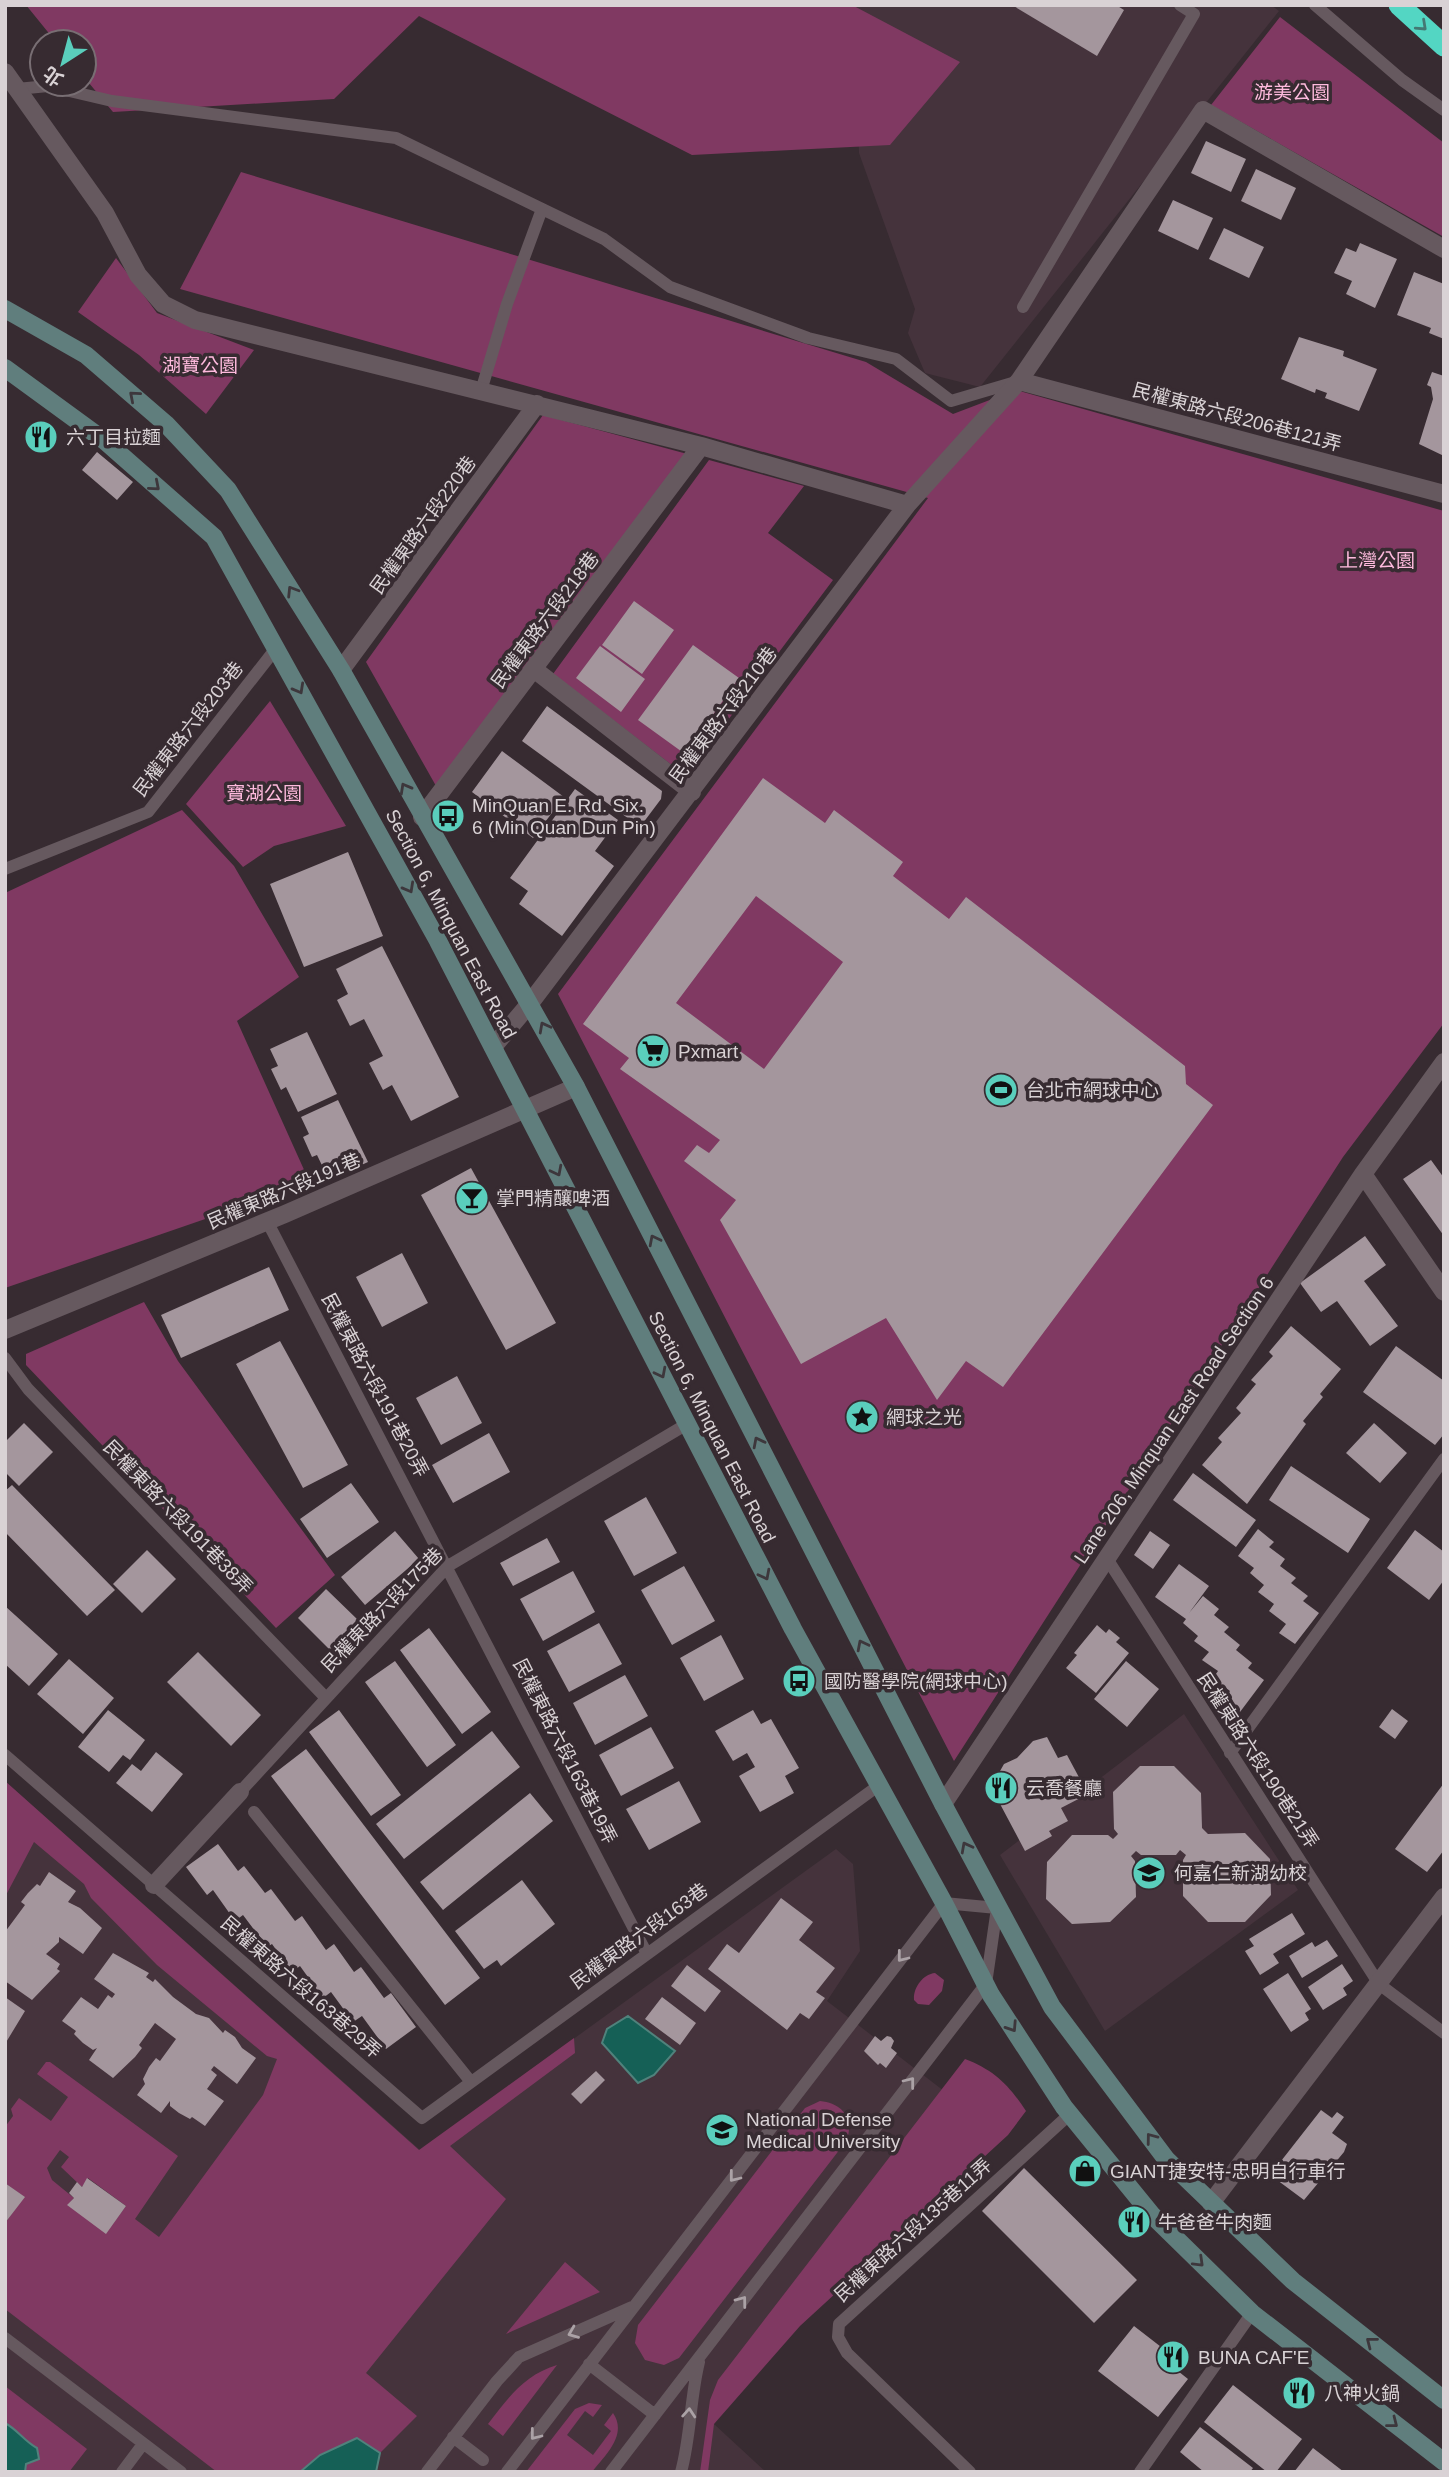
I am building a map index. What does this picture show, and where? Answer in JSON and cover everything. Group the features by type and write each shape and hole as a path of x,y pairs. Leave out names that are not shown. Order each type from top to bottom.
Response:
{"highway":[{"path":"1399,5 1444,46"}],"main road":[{"name":"Section 6, Minquan East Road","path":"5,309 86,355 166,424 220,482 341,670 422,817 531,1002 943,1804 1052,2007 1166,2158 1293,2281 1444,2400"},
{"name":"Section 6, Minquan East Road","path":"5,368 105,441 214,537 493,1047 687,1424 878,1786 986,1984 1070,2114 1152,2215 1252,2313 1444,2462"}],"street":[{"path":"5,72 105,214 138,275 163,303 195,320 701,446 907,505"},
{"name":"民權東路六段210巷","path":"493,1047 531,1002 692,792 907,505 1019,381 1203,110 1444,249"},
{"name":"民權東路六段206巷121弄","path":"1019,381 1444,494"},
{"name":"民權東路六段220巷","path":"341,670 537,404"},
{"name":"民權東路六段218巷","path":"422,817 536,670 701,446"},
{"path":"536,670 692,792"},
{"name":"Lane 206, Minquan East Road Section 6","path":"943,1804 1363,1174 1444,1062"},
{"name":"民權東路六段191巷","path":"5,1330 267,1221 576,1087"},
{"path":"1363,1174 1444,1292"},
{"name":"民權東路六段175巷","path":"155,1885 240,1792"},
{"path":"1211,2203 1444,1897"}],"lane":[{"path":"1023,307 1194,14 1180,5"},
{"path":"1315,5 1402,80 1444,110"},
{"path":"17,89 48,86 112,101 396,138 604,239 670,287 808,338 896,359 951,401 1019,381"},
{"path":"481,391 507,304 542,209"},
{"name":"民權東路六段203巷","path":"5,869 148,812 276,647"},
{"name":"民權東路六段191巷20弄","path":"267,1221 448,1566"},
{"name":"民權東路六段191巷38弄","path":"5,1359 28,1388 326,1699"},
{"name":"民權東路六段175巷","path":"240,1792 448,1566 687,1424"},
{"path":"1230,1753 1444,1458"},
{"name":"民權東路六段190巷21弄","path":"1106,1558 1379,1984 1444,2033"},
{"name":"民權東路六段163巷19弄","path":"448,1566 647,1954"},
{"name":"民權東路六段163巷29弄","path":"5,1755 422,2118"},
{"name":"民權東路六段163巷","path":"422,2118 878,1786"},
{"path":"254,1812 471,2082"},
{"path":"506,2472 944,1903 997,1908 986,1984 611,2472"},
{"name":"民權東路六段135巷11弄","path":"970,2472 847,2353 838,2337 839,2324 1070,2114"},
{"path":"427,2472 497,2381 519,2357 635,2305"},
{"path":"1140,2472 1252,2313"},
{"path":"5,2338 181,2472"},
{"path":"681,2472 686,2454 690,2399 701,2355"},
{"path":"589,2364 655,2414"},
{"path":"453,2437 483,2460"},
{"path":"122,2472 143,2444"}],"shaded area":[{"path":"759,5 1271,5 1279,11 980,387 925,373 908,333 915,309 859,153 856,63"},
{"name":"何嘉仁新湖幼校","path":"1184,1714 1298,1890 1105,2031 1000,1855"},
{"name":"National Defense Medical University","path":"5,1781 420,2150 836,1849 853,1864 860,1951 827,2001 944,2091 803,2316 718,2406 714,2424 766,2472 5,2472"},
{"path":"628,2016 675,2051 654,2075 638,2083 602,2043 607,2029"},
{"path":"5,2423 37,2448 39,2459 26,2464 25,2472 5,2472"},
{"path":"357,2438 380,2453 376,2472 300,2472 320,2455"}],"green space":[{"path":"26,5 852,5 960,62 890,145 692,155 419,16 334,99 113,112 98,94 98,28 45,28"},
{"name":"游美公園","path":"1280,17 1444,143 1444,237 1211,105"},
{"name":"台北市網球中心","path":"241,172 866,362 953,414 1016,390 1444,511 1444,1023 1343,1157 954,1761 558,994 928,498 180,289"},
{"name":"湖寶公園","path":"116,258 157,313 254,350 206,414 139,355 78,312"},
{"path":"543,415 691,455 440,793 366,662"},
{"path":"709,460 804,486 768,533 833,580 686,776 553,674"},
{"name":"寶湖公園","path":"270,701 346,826 274,846 243,867 186,804"},
{"path":"182,810 234,866 299,977 237,1021 310,1183 5,1288 5,893"},
{"path":"144,1302 178,1361 335,1575 276,1628 26,1365 26,1354"},
{"path":"5,1781 419,2150 574,2038 575,2053 450,2146 506,2199 366,2373 417,2416 380,2453 357,2438 320,2455 300,2472 217,2472 5,2309 5,2223 24,2197 5,2183 5,2127 13,2116 11,2109 19,2098 51,2121 68,2097 37,2074 46,2062 50,2062 178,2156 135,2219 159,2237 263,2095 277,2059 267,2056 157,1965 91,1898 84,1884 34,1842 5,1897","holes":["60,2150 69,2157 61,2167 82,2187 88,2178 126,2206 106,2233 68,2205 74,2198 52,2180 47,2168"]},
{"path":"935,1973 944,1980 942,1991 929,2005 918,2004 914,2000 917,1986 927,1976"},
{"path":"965,2059 1000,2079 1026,2111 1008,2135 800,2326 714,2424 708,2472 700,2472 710,2400 718,2380"},
{"path":"820,2101 840,2108 844,2113 849,2125 847,2140 679,2358 664,2365 645,2360 635,2343 638,2325 805,2108"},
{"path":"565,2262 600,2292 506,2334"},
{"path":"557,2365 503,2436 488,2424 526,2381"},
{"path":"5,2386 87,2449 69,2472 5,2472"},
{"path":"589,2403 602,2405 593,2417 585,2411 567,2435 593,2455 611,2431 604,2425 613,2413 618,2429 613,2444 592,2472 526,2472 575,2409"}],"building":[{"path":"1012,5 1116,5 1124,10 1097,56"},
{"path":"1206,141 1246,159 1231,192 1191,173"},
{"path":"1256,169 1296,188 1281,220 1241,201"},
{"path":"1173,200 1213,218 1198,250 1158,231"},
{"path":"1224,228 1264,247 1249,278 1209,259"},
{"path":"1360,243 1397,259 1375,308 1346,294 1352,281 1334,273 1346,248 1356,252"},
{"path":"1414,272 1444,284 1444,339 1429,333 1431,328 1397,315"},
{"path":"1299,337 1344,351 1343,356 1377,369 1359,411 1325,398 1327,393 1316,389 1315,393 1281,379"},
{"path":"1432,372 1444,376 1444,456 1419,444 1433,399 1431,387 1427,385"},
{"path":"97,452 133,482 117,500 82,470"},
{"path":"634,601 674,630 642,674 602,645"},
{"path":"693,645 739,678 685,754 638,720"},
{"path":"600,646 645,679 621,712 576,678"},
{"path":"547,706 662,791 661,799 640,827 522,741"},
{"path":"502,751 564,797 533,838 472,792"},
{"path":"763,778 825,823 834,810 903,862 893,876 949,919 966,897 1185,1066 1186,1084 1213,1105 1003,1387 966,1361 937,1400 886,1318 801,1364 720,1220 736,1200 684,1161 697,1145 709,1153 720,1140 620,1069 629,1058 583,1024","holes":["756,896 843,962 764,1069 676,1003"]},
{"path":"575,789 618,820 595,851 614,866 562,936 519,904 528,891 510,878"},
{"path":"348,852 383,936 304,967 270,884"},
{"path":"382,946 459,1097 411,1121 392,1085 383,1090 369,1063 383,1056 364,1019 350,1026 337,1000 348,994 336,969"},
{"path":"307,1032 337,1094 298,1112 286,1087 281,1090 271,1069 278,1066 270,1049"},
{"path":"338,1100 368,1162 329,1180 317,1155 312,1157 303,1137 309,1134 301,1117"},
{"path":"1431,1160 1444,1178 1444,1236 1403,1179"},
{"path":"471,1168 556,1323 506,1350 421,1195"},
{"path":"1365,1236 1386,1265 1364,1281 1398,1326 1370,1346 1337,1301 1321,1312 1300,1283"},
{"path":"402,1253 428,1303 382,1327 356,1277"},
{"path":"269,1267 289,1310 181,1358 161,1315"},
{"path":"1291,1326 1341,1369 1320,1394 1323,1397 1303,1421 1306,1424 1247,1504 1202,1465 1222,1442 1218,1438 1241,1413 1236,1408 1256,1384 1251,1380 1273,1356 1269,1352"},
{"path":"280,1341 348,1465 303,1488 236,1364"},
{"path":"1396,1346 1444,1381 1444,1434 1435,1445 1363,1392"},
{"path":"457,1376 482,1423 441,1445 416,1398"},
{"path":"24,1423 53,1452 19,1486 5,1472 5,1442"},
{"path":"1374,1423 1407,1453 1380,1483 1346,1453"},
{"path":"489,1433 510,1472 453,1503 432,1465"},
{"path":"1291,1466 1370,1519 1348,1553 1269,1500"},
{"path":"1193,1473 1256,1520 1236,1547 1173,1500"},
{"path":"351,1483 379,1522 327,1558 300,1519"},
{"path":"12,1485 115,1590 87,1616 5,1532 5,1491"},
{"path":"646,1497 677,1553 634,1576 604,1521"},
{"path":"1258,1529 1274,1542 1269,1547 1285,1559 1280,1566 1296,1578 1291,1583 1308,1596 1303,1601 1319,1613 1295,1644 1279,1633 1286,1624 1269,1611 1274,1604 1258,1592 1264,1585 1250,1573 1254,1568 1238,1556"},
{"path":"1415,1530 1444,1552 1444,1580 1429,1600 1387,1568"},
{"path":"395,1531 419,1559 365,1605 341,1577"},
{"path":"1150,1531 1170,1545 1153,1569 1134,1555"},
{"path":"547,1538 560,1562 513,1586 500,1563"},
{"path":"147,1550 176,1579 142,1613 113,1584"},
{"path":"1179,1564 1209,1586 1189,1613 1203,1596 1219,1609 1214,1615 1229,1627 1224,1632 1240,1645 1236,1650 1252,1663 1248,1668 1264,1680 1240,1712 1224,1700 1230,1691 1213,1678 1218,1671 1202,1660 1209,1652 1194,1641 1198,1636 1183,1623 1186,1619 1155,1597"},
{"path":"684,1566 715,1621 672,1645 641,1590"},
{"path":"573,1571 595,1612 543,1641 520,1599"},
{"path":"326,1589 358,1620 330,1650 298,1618"},
{"path":"5,1606 58,1654 29,1686 5,1664"},
{"path":"599,1623 622,1664 569,1692 547,1651"},
{"path":"1097,1625 1106,1633 1109,1629 1120,1638 1116,1642 1129,1653 1096,1693 1066,1668 1077,1655 1074,1653"},
{"path":"429,1628 491,1712 462,1734 400,1650"},
{"path":"721,1635 744,1679 704,1701 680,1658"},
{"path":"198,1652 261,1715 231,1746 167,1682"},
{"path":"69,1659 114,1698 83,1734 37,1694"},
{"path":"395,1661 456,1745 427,1767 365,1682"},
{"path":"1126,1661 1159,1689 1127,1727 1094,1699"},
{"path":"625,1675 648,1716 595,1745 573,1703"},
{"path":"1392,1709 1408,1721 1395,1739 1379,1727"},
{"path":"108,1710 145,1740 130,1760 123,1755 109,1772 78,1747"},
{"path":"339,1710 401,1795 371,1816 309,1732"},
{"path":"753,1710 761,1724 771,1719 799,1768 785,1776 794,1793 760,1812 739,1776 755,1767 747,1753 733,1761 715,1731"},
{"path":"651,1727 674,1768 621,1796 599,1755"},
{"path":"492,1731 520,1767 404,1859 376,1824"},
{"path":"1047,1737 1058,1758 1067,1755 1088,1794 1061,1808 1068,1821 1049,1831 1052,1836 1025,1851 991,1787 1004,1764 1017,1758 1033,1741"},
{"path":"306,1749 480,1978 445,2005 271,1776"},
{"path":"156,1752 183,1774 152,1812 116,1783 132,1764 141,1771"},
{"path":"1140,1766 1174,1766 1201,1793 1202,1828 1208,1834 1245,1833 1270,1859 1271,1895 1245,1922 1208,1922 1183,1896 1183,1860 1186,1855 1180,1850 1176,1855 1141,1855 1136,1851 1131,1856 1135,1861 1136,1897 1110,1922 1072,1924 1046,1899 1047,1862 1072,1835 1108,1835 1113,1839 1118,1834 1114,1829 1113,1792"},
{"path":"679,1781 701,1822 649,1850 626,1809"},
{"path":"1444,1783 1444,1850 1427,1872 1395,1849"},
{"path":"530,1793 553,1821 443,1910 420,1882"},
{"path":"218,1844 238,1871 244,1866 265,1893 271,1889 295,1921 302,1916 326,1950 334,1944 354,1972 361,1967 384,1998 391,1993 416,2027 386,2049 362,2016 353,2022 331,1992 323,1998 300,1966 292,1972 272,1944 267,1947 243,1915 235,1921 213,1890 207,1895 186,1867"},
{"path":"49,1872 76,1891 68,1902 80,1908 102,1928 83,1954 59,1937 59,1942 46,1954 60,1964 57,1969 60,1971 32,2000 5,1981 5,1932 25,1905 21,1902 37,1884 40,1886"},
{"path":"522,1880 555,1924 501,1966 497,1960 484,1969 455,1931"},
{"path":"781,1898 813,1922 799,1940 835,1968 816,1992 825,1998 809,2019 800,2013 787,2030 708,1969 727,1944 739,1953"},
{"path":"1292,1913 1305,1934 1273,1954 1279,1963 1260,1975 1245,1951 1254,1946 1249,1939"},
{"path":"1327,1940 1338,1956 1302,1978 1289,1956 1312,1942 1315,1947"},
{"path":"113,1953 149,1973 146,1977 153,1982 155,1979 196,2014 209,2018 223,2033 225,2030 235,2037 242,2048 256,2058 237,2084 214,2066 211,2070 217,2075 207,2089 224,2101 205,2126 192,2117 190,2119 179,2113 170,2106 170,2101 161,2113 137,2095 145,2084 143,2079 149,2067 156,2058 160,2061 176,2039 155,2023 139,2045 142,2048 113,2078 89,2060 97,2048 93,2050 83,2043 74,2034 76,2031 62,2021 81,1997 98,2009 108,1995 112,1998 115,1994 94,1979"},
{"path":"1342,1964 1353,1981 1343,1988 1347,1995 1323,2010 1308,1987"},
{"path":"687,1965 721,1991 705,2012 671,1986"},
{"path":"1288,1973 1311,2009 1305,2013 1309,2020 1291,2032 1263,1989"},
{"path":"5,1997 25,2011 5,2044"},
{"path":"662,1997 696,2023 680,2045 645,2019"},
{"path":"875,2036 881,2041 887,2036 894,2041 891,2048 897,2053 886,2068 880,2063 878,2065 864,2051"},
{"path":"596,2071 605,2080 581,2104 571,2094"},
{"path":"1321,2110 1332,2118 1337,2112 1344,2117 1332,2133 1347,2144 1344,2152 1304,2200 1273,2177 1276,2172 1274,2170"},
{"path":"1024,2168 1137,2280 1094,2323 982,2211"},
{"path":"87,2178 126,2206 106,2234 67,2205 74,2198 69,2193 77,2182 82,2187"},
{"path":"5,2183 25,2197 5,2223"},
{"path":"1134,2326 1165,2350 1159,2356 1188,2379 1158,2417 1098,2371"},
{"path":"1233,2385 1302,2439 1276,2472 1267,2472 1204,2422"},
{"path":"1200,2427 1253,2468 1250,2472 1204,2472 1180,2452"},
{"path":"1313,2448 1344,2472 1294,2472"}],"place":[{"name":"六丁目拉麵","path":"41,437"},
{"name":"MinQuan E. Rd. Six. 6 (Min Quan Dun Pin)","path":"448,816"},
{"name":"Pxmart","path":"653,1051"},
{"name":"台北市網球中心","path":"1001,1090"},
{"name":"掌門精釀啤酒","path":"472,1198"},
{"name":"網球之光","path":"862,1417"},
{"name":"國防醫學院(網球中心)","path":"799,1681"},
{"name":"云喬餐廳","path":"1001,1788"},
{"name":"何嘉仁新湖幼校","path":"1149,1873"},
{"name":"National Defense Medical University","path":"722,2130"},
{"name":"GIANT捷安特-忠明自行車行","path":"1085,2171"},
{"name":"牛爸爸牛肉麵","path":"1134,2222"},
{"name":"BUNA CAF'E","path":"1173,2357"},
{"name":"八神火鍋","path":"1299,2393"}],"park label":[{"name":"上灣公園","path":"1377,560"}]}
